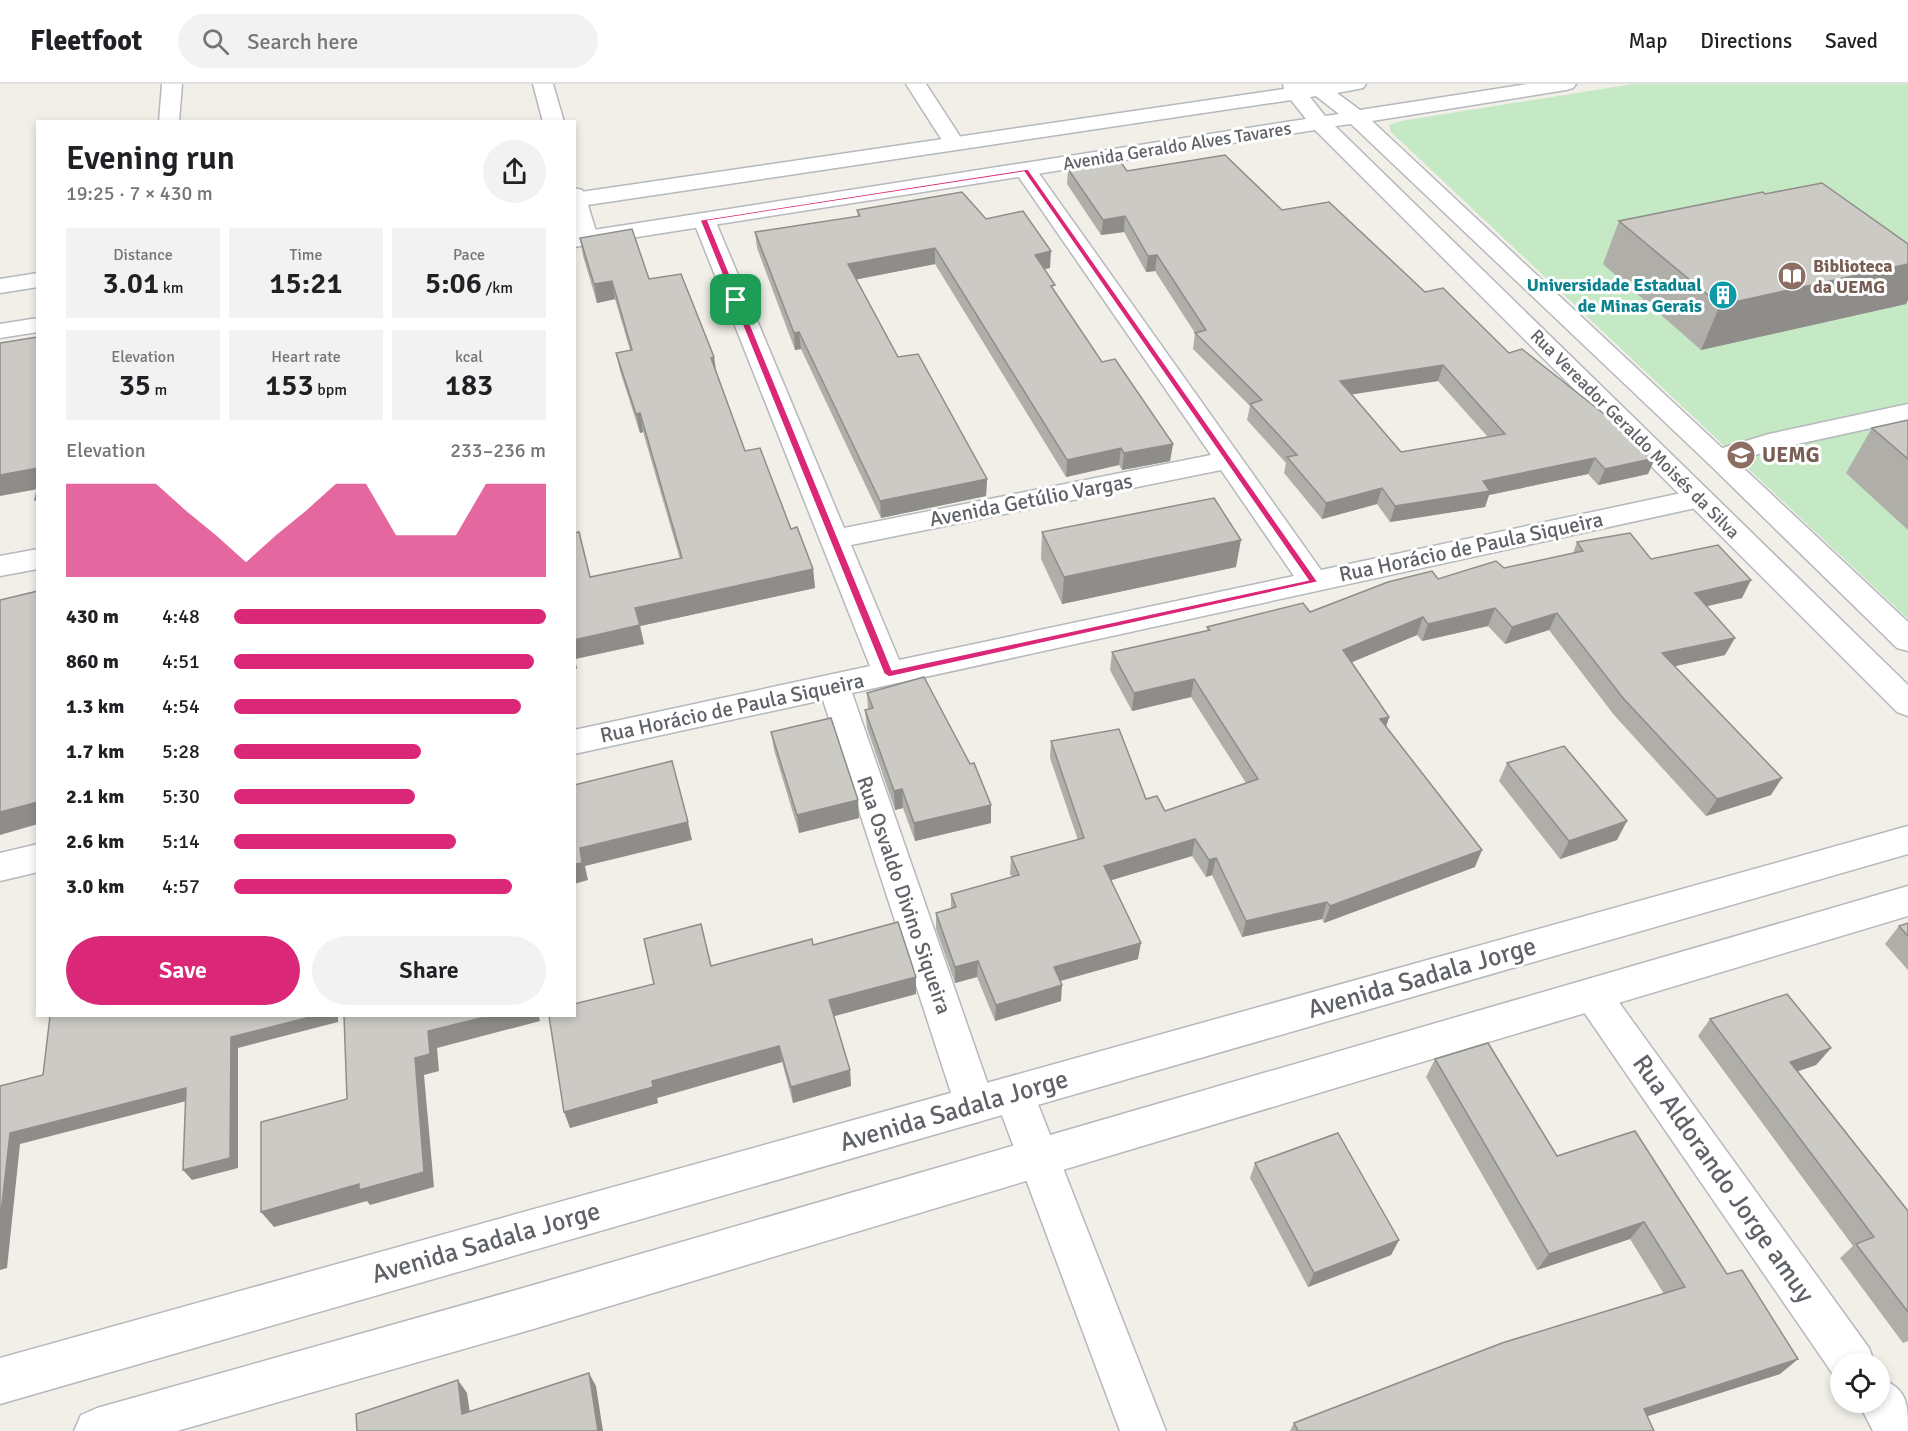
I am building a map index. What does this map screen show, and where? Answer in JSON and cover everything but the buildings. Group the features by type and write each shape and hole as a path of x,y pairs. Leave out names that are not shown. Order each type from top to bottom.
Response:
{"street":[{"path":"169,120 172,84"},
{"path":"543,84 553,120"},
{"path":"916,84 954,144"},
{"name":"Avenida Geraldo Alves Tavares","path":"576,198 954,144 1304,88 1356,84"},
{"name":"Avenida Geraldo Alves Tavares","path":"581,239 1566,84"},
{"name":"Rua Vereador Geraldo Moisés da Silva","path":"1304,88 1357,118 1719,458 1908,640"},
{"name":"Rua Vereador Geraldo Moisés da Silva","path":"1304,88 1321,124 1908,704"},
{"path":"1026,170 1314,582"},
{"path":"576,205 581,239"},
{"path":"704,220 889,674"},
{"path":"0,286 36,280"},
{"path":"0,331 36,325"},
{"path":"1719,458 1769,442 1908,412"},
{"name":"Avenida Getúlio Vargas","path":"834,539 1229,460"},
{"name":"Rua Horácio de Paula Siqueira","path":"576,742 1700,498"},
{"path":"0,566 36,559"},
{"name":"Rua Osvaldo Divino Siqueira","path":"834,686 994,1099 1038,1157 1143,1431"},
{"name":"Avenida Sadala Jorge","path":"0,1381 1908,840"},
{"path":"0,867 36,858"},
{"path":"97,1431 530,1308 1908,901"},
{"name":"Rua Aldorando Jorge amuy","path":"1592,994 1845,1353"},
{"path":"1888,1413 1900,1431"}],"green space":[{"path":"1633,84 1908,84 1908,619 1391,132 1389,125 1401,121"}],"place":[{"name":"Biblioteca da UEMG","path":"1792,276"},
{"name":"Universidade Estadual de Minas Gerais","path":"1723,295"},
{"name":"UEMG","path":"1741,455"}],"route":[{"path":"1026,170 1314,582 889,674 736,300 704,220 1026,170"}]}
